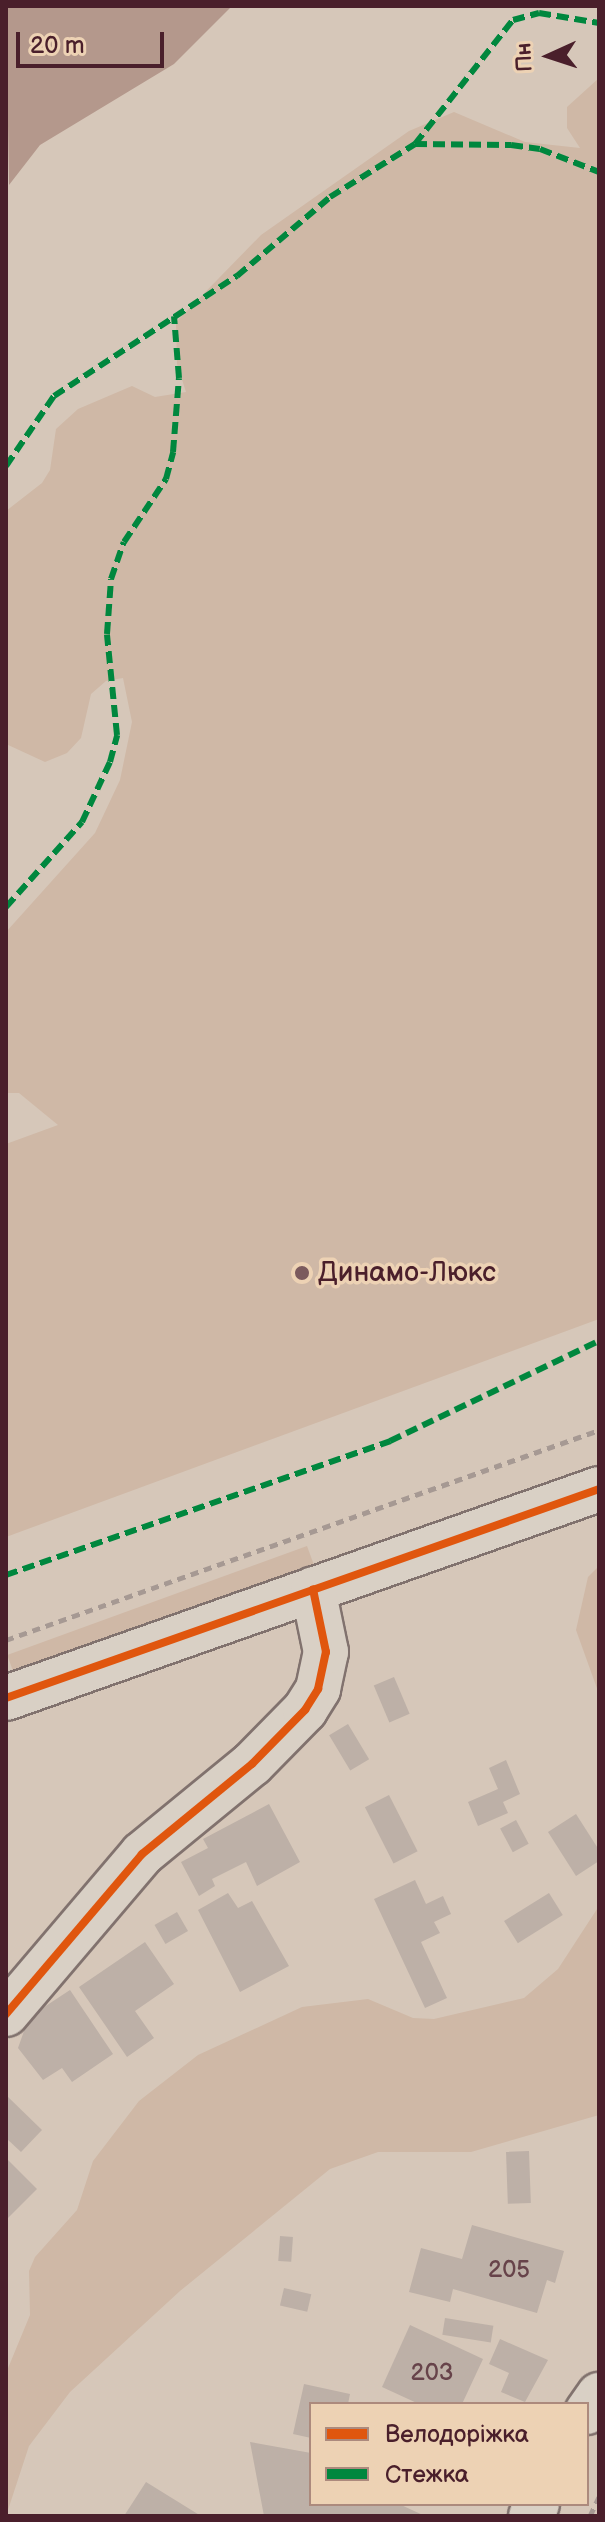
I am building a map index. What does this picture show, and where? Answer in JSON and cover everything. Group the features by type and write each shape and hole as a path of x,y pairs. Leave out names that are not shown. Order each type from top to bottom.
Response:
{"street":[{"path":"6,1698 599,1489"},
{"path":"6,2014 142,1854 252,1764 305,1710 318,1689 326,1652 313,1589"}],"path":[{"path":"6,1640 599,1430"},
{"path":"590,2516 599,2497"}],"shaded area":[{"path":"6,6 232,6 174,64 40,145 9,185"},
{"path":"599,78 599,1319 6,1537 6,1144 58,1125 19,1093 6,1093 6,932 95,833 120,780 132,722 123,678 106,681 91,694 81,738 67,753 45,762 6,744 6,511 42,483 50,470 56,429 78,409 132,386 155,397 186,392 177,364 176,322 261,235 409,131 454,112 525,142 580,148 567,128 567,107"},
{"path":"307,1546 315,1568 15,1677 7,1655"},
{"path":"599,1566 599,1694 576,1630 588,1577"},
{"path":"599,1906 599,2115 471,2152 378,2152 330,2169 180,2291 70,2392 29,2446 6,2516 6,2373 30,2315 29,2271 35,2257 77,2210 93,2161 139,2101 198,2055 302,2007 368,1999 413,2018 434,2019 524,1998 558,1969"}],"building":[{"path":"394,1677 410,1714 389,1722 374,1686"},
{"path":"348,1724 369,1759 350,1770 329,1735"},
{"path":"506,1760 520,1794 503,1802 508,1813 478,1826 468,1802 498,1789 489,1768"},
{"path":"389,1795 418,1851 394,1863 365,1807"},
{"path":"269,1804 300,1862 257,1886 246,1862 212,1879 215,1886 199,1896 181,1862 208,1848 203,1839"},
{"path":"576,1814 599,1850 599,1861 576,1876 548,1832"},
{"path":"516,1820 529,1844 513,1852 500,1828"},
{"path":"415,1880 426,1904 443,1896 451,1914 434,1922 440,1933 421,1942 447,1998 425,2008 374,1899"},
{"path":"228,1893 238,1908 252,1901 289,1966 240,1992 198,1910"},
{"path":"549,1893 563,1915 518,1943 504,1921"},
{"path":"177,1912 188,1931 165,1944 154,1925"},
{"path":"145,1942 174,1984 135,2011 154,2038 127,2057 79,1987"},
{"path":"70,1990 113,2054 72,2082 62,2068 43,2080 18,2048 29,2017"},
{"path":"6,2095 42,2130 21,2152 6,2138"},
{"path":"529,2151 531,2203 508,2204 506,2152"},
{"path":"6,2158 37,2189 6,2220"},
{"path":"472,2225 564,2251 555,2283 547,2280 537,2313 453,2289 450,2302 409,2292 421,2248 462,2259"},
{"path":"280,2236 293,2237 291,2262 278,2261"},
{"path":"284,2288 311,2294 307,2312 280,2306"},
{"path":"445,2318 493,2326 491,2342 442,2335"},
{"path":"410,2325 483,2359 463,2402 415,2402 382,2387"},
{"path":"500,2339 548,2360 525,2402 501,2392 509,2373 489,2364"},
{"path":"304,2384 350,2394 348,2402 309,2402 309,2438 293,2434"},
{"path":"250,2442 309,2453 309,2506 403,2506 425,2516 264,2516"},
{"path":"146,2482 201,2516 124,2516"}],"marked path":[{"path":"6,466 54,396 237,276 330,197 415,144 513,20 539,13 599,23"},
{"path":"415,144 511,145 540,149 599,172"},
{"path":"6,907 82,822 110,762 117,735 107,634 111,579 124,542 166,479 173,452 179,378 174,316"},
{"path":"6,1575 390,1441 599,1341"}],"cycle path":[{"path":"6,1698 599,1489"},
{"path":"6,2014 142,1854 252,1764 305,1710 318,1689 326,1652 313,1589"}],"place":[{"name":"Динамо-Люкс","path":"302,1273"}]}
